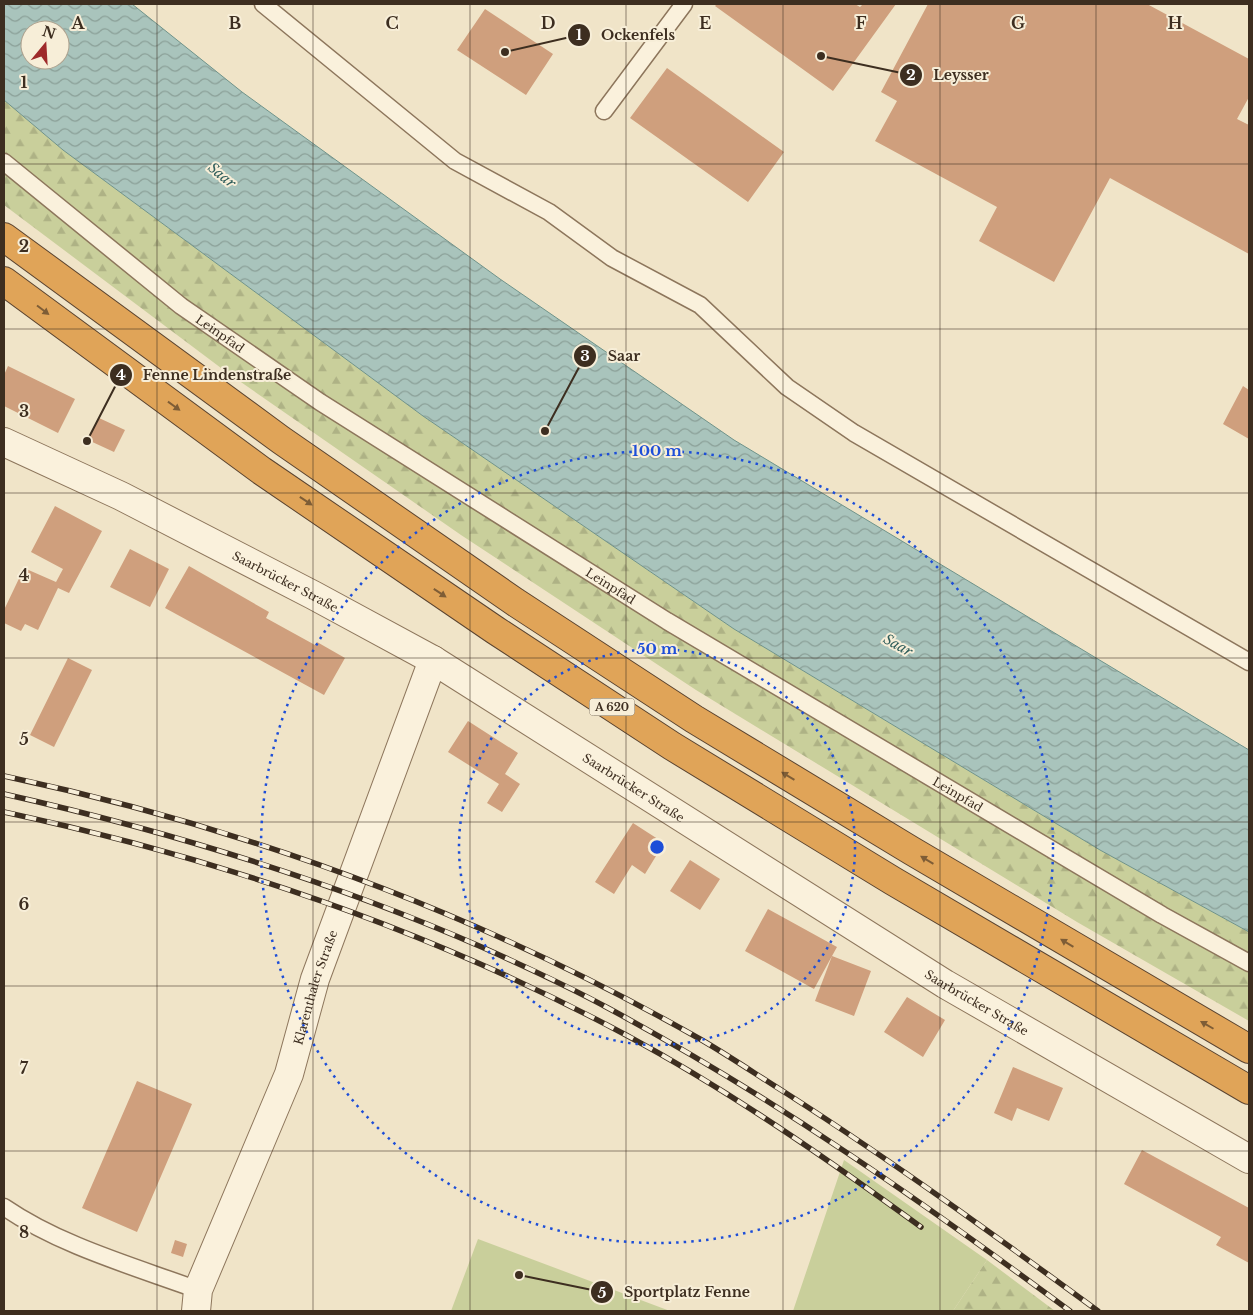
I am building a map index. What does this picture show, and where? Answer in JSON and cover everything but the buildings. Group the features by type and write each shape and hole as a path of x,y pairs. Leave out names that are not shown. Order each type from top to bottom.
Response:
{"highway":[{"name":"A 620","path":"4,237 281,440 515,602 694,719 929,861 1249,1049"},
{"name":"A 620","path":"4,281 262,471 495,630 672,746 910,892 1249,1090"}],"street":[{"name":"Saarbrücker Straße","path":"4,442 130,501 313,595 433,660 945,984 1249,1159"},
{"name":"Klarenthaler Straße","path":"197,1301 289,1074 315,979 433,660"}],"lane":[{"path":"263,4 455,161 549,212 612,258 700,306 788,387 854,433 1249,662"},
{"path":"604,111 684,4"},
{"name":"Leinpfad","path":"4,162 181,306 320,402 667,621 1162,915 1249,963"},
{"path":"4,1206 24,1221 96,1252 197,1301"}],"green space":[{"path":"4,100 63,150 423,416 734,629 1100,850 1249,932 1249,1021 1077,922 696,690 461,535 225,371 4,205"},
{"path":"844,1160 987,1260 953,1311 793,1311"},
{"path":"478,1239 670,1311 451,1311"},
{"path":"987,1260 1055,1311 953,1311"}],"water":[{"path":"4,4 132,4 242,92 500,279 734,440 1249,750 1249,932 1100,850 734,629 423,416 63,150 4,100"}],"railway":[{"path":"4,776 95,797 185,822 274,849 362,880 449,915 534,953 618,994 700,1039 829,1121 984,1228 1098,1311"},
{"path":"4,794 65,808 187,841 307,879 426,923 562,984 729,1077 845,1151 958,1229 1070,1311"},
{"path":"4,812 165,852 244,875 401,931 477,963 552,997 665,1056 740,1102 921,1227"}],"place":[{"name":"Ockenfels","path":"505,52"},
{"name":"Leysser","path":"821,56"},
{"name":"Saar","path":"545,431"},
{"name":"Fenne Lindenstraße","path":"87,441"},
{"name":"Sportplatz Fenne","path":"519,1275"}]}
